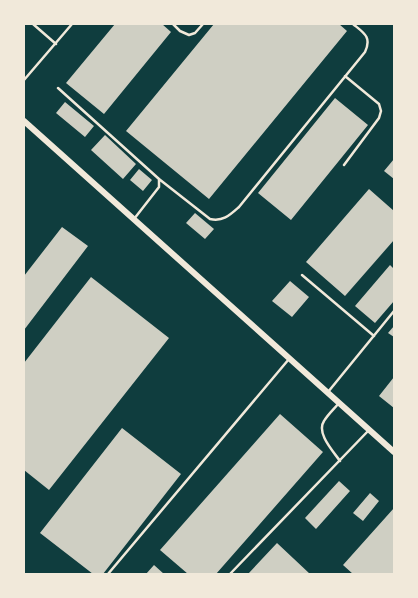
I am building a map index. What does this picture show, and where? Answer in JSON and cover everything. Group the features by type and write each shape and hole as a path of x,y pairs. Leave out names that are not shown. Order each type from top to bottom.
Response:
{"street":[{"path":"24,121 394,452"}],"lane":[{"path":"33,24 56,44"},
{"path":"24,80 72,24"},
{"path":"172,24 180,31 189,35 195,33 203,24"},
{"path":"58,88 159,179 210,219 218,221 225,219 239,207 365,52 369,44 368,37 353,24"},
{"path":"344,165 379,118 381,111 379,104 345,76"},
{"path":"133,219 159,187 159,179"},
{"path":"302,275 374,336"},
{"path":"327,392 394,311"},
{"path":"108,574 290,359"},
{"path":"340,403 323,422 322,432 340,460"},
{"path":"230,574 370,430"}],"building":[{"path":"115,24 162,24 171,32 104,114 66,83"},
{"path":"214,24 339,24 347,31 209,199 126,131"},
{"path":"335,98 368,125 291,220 258,193"},
{"path":"65,102 94,126 85,137 56,113"},
{"path":"105,135 136,164 123,179 91,150"},
{"path":"394,159 394,179 384,171"},
{"path":"139,169 152,180 143,191 130,180"},
{"path":"369,189 394,211 394,240 345,296 306,262"},
{"path":"195,213 214,229 205,239 186,223"},
{"path":"62,227 88,246 24,330 24,276"},
{"path":"390,265 394,269 394,301 375,323 355,306"},
{"path":"91,277 169,338 49,490 24,470 24,363"},
{"path":"290,281 309,297 292,317 272,301"},
{"path":"394,326 394,337 388,333"},
{"path":"394,377 394,408 379,396"},
{"path":"280,414 323,452 216,574 188,574 160,550"},
{"path":"122,428 181,474 103,574 93,574 40,533"},
{"path":"339,481 350,491 316,529 305,518"},
{"path":"370,493 379,501 363,521 353,513"},
{"path":"394,508 394,574 353,574 343,565"},
{"path":"277,543 310,574 248,574"},
{"path":"154,565 164,574 146,574"}]}
